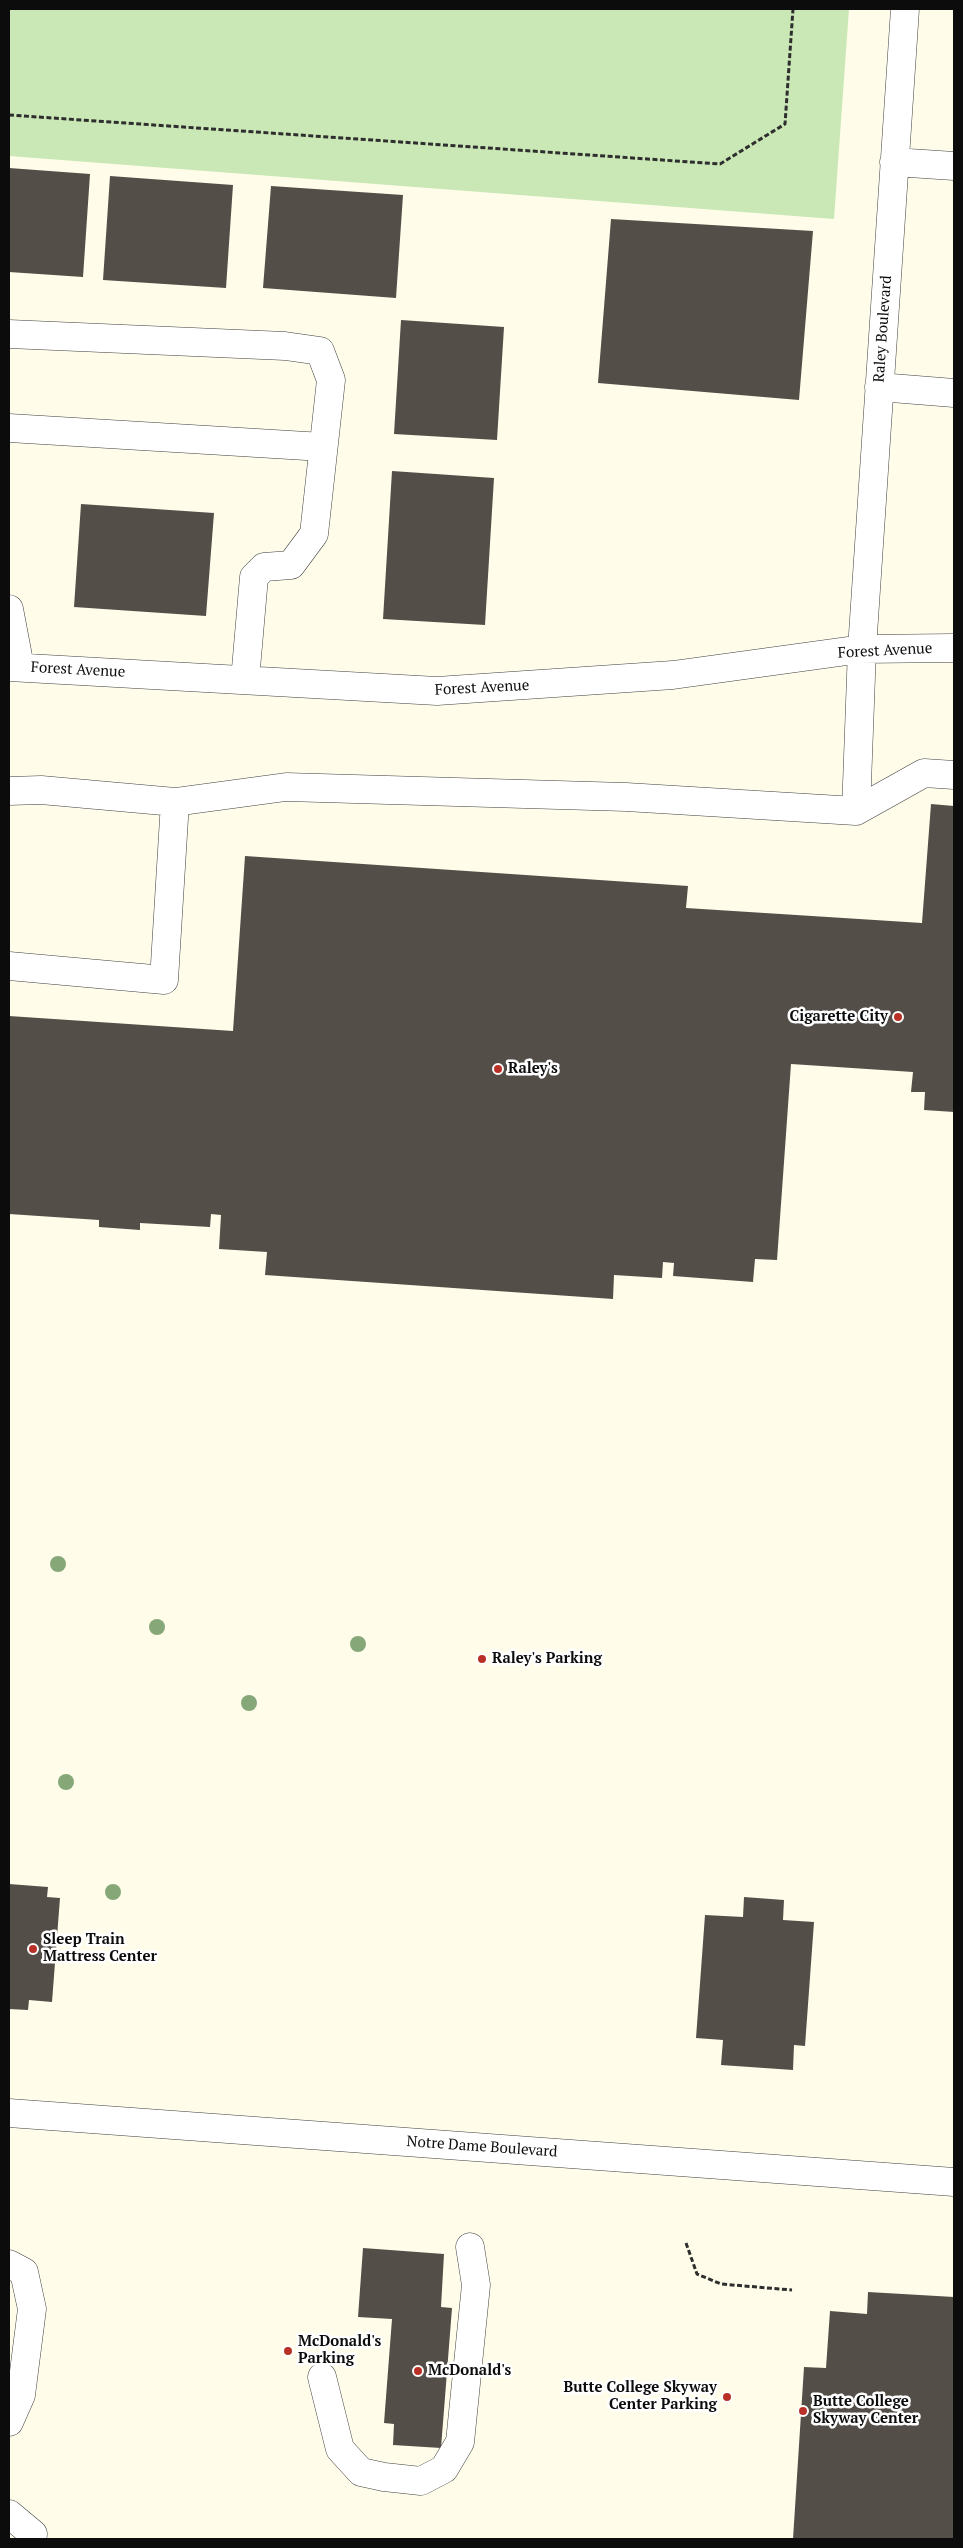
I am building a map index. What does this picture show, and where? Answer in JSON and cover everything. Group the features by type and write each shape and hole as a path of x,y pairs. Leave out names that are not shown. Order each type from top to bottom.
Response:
{"street":[{"name":"Raley Boulevard","path":"856,810 862,649 904,9"},
{"path":"894,162 954,166"},
{"path":"9,334 284,346 320,351 331,380 314,534 291,565 264,568 254,577 244,680"},
{"path":"879,387 954,393"},
{"path":"9,428 323,447"},
{"path":"9,609 14,667"},
{"name":"Forest Avenue","path":"14,667 437,691 673,675 862,649 954,648"},
{"path":"9,791 41,790 175,802 286,787 626,797 856,810 924,773 954,775"},
{"path":"9,966 164,980 175,802"},
{"name":"Notre Dame Boulevard","path":"9,2113 954,2182"},
{"path":"322,2377 340,2449 360,2472 421,2481 444,2469 460,2442 476,2285 470,2247"},
{"path":"9,2264 24,2272 32,2309 21,2395 9,2422"},
{"path":"9,2514 33,2534"}],"path":[{"path":"9,114 720,164 785,124 793,9"},
{"path":"686,2243 697,2274 721,2284 792,2290"}],"green space":[{"path":"9,9 849,9 834,219 9,156"}],"building":[{"path":"9,168 90,174 83,277 9,272"},
{"path":"110,176 233,185 226,288 103,280"},
{"path":"271,186 403,195 396,298 263,288"},
{"path":"611,219 813,231 799,400 598,383"},
{"path":"401,320 504,327 497,440 394,434"},
{"path":"392,471 494,478 485,625 383,619"},
{"path":"81,504 214,513 206,616 74,607"},
{"path":"931,804 954,806 954,1112 924,1110 925,1092 911,1092 913,1072 791,1064 777,1260 755,1259 753,1282 673,1276 674,1263 663,1262 662,1278 614,1275 613,1299 265,1275 267,1252 219,1249 221,1215 211,1214 210,1227 140,1223 140,1230 99,1227 99,1220 9,1214 9,1016 233,1031 245,856 688,886 686,908 922,923"},
{"name":"Sleep Train Mattress Center","path":"9,1884 48,1887 47,1897 60,1898 52,2002 29,2000 28,2010 9,2009"},
{"path":"744,1897 784,1900 783,1920 814,1922 805,2046 794,2045 793,2070 721,2065 723,2040 696,2038 705,1915 743,1917"},
{"name":"McDonald's","path":"363,2248 444,2254 441,2307 452,2308 441,2448 393,2445 394,2424 384,2423 392,2319 358,2317"},
{"path":"868,2292 954,2297 954,2539 793,2539 804,2367 826,2368 830,2311 867,2314"}],"place":[{"name":"Cigarette City","path":"898,1017"},
{"name":"Raley's","path":"498,1069"},
{"name":"Raley's Parking","path":"482,1659"},
{"name":"Sleep Train Mattress Center","path":"33,1949"},
{"name":"McDonald's Parking","path":"288,2351"},
{"name":"McDonald's","path":"418,2371"},
{"name":"Butte College Skyway Center Parking","path":"727,2397"},
{"name":"Butte College Skyway Center","path":"803,2411"}]}
